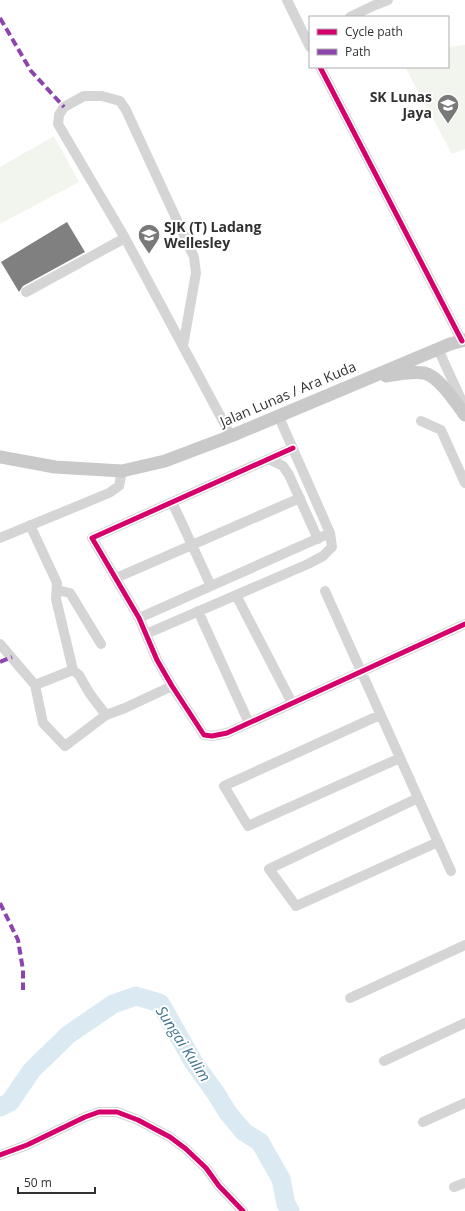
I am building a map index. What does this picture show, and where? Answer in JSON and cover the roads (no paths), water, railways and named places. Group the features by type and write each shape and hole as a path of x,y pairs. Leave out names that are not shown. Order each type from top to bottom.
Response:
{"main road":[{"name":"Jalan Lunas / Ara Kuda","path":"0,457 55,467 122,471 166,461 231,436 438,349 463,340"},
{"path":"368,378 407,373 424,373 435,379 448,392 465,415"}],"street":[{"path":"287,0 309,41"},
{"path":"352,16 375,4 387,0"},
{"path":"321,68 463,340"},
{"path":"183,346 196,273 194,257 126,110 120,101 102,96 84,96 64,107 59,115 58,124 125,238 231,436"},
{"path":"26,292 125,238"},
{"path":"438,349 465,408"},
{"path":"146,634 323,556 332,547 330,533 278,416"},
{"path":"421,421 441,430 465,483"},
{"path":"293,448 92,538 139,618 157,660 204,735 212,736 227,733 465,624"},
{"path":"269,459 283,466 289,475 318,539"},
{"path":"0,538 109,493 119,486 122,471"},
{"path":"116,578 300,498"},
{"path":"172,502 210,586"},
{"path":"30,525 57,583 56,599 73,670 79,675 90,694 106,715"},
{"path":"139,618 330,533"},
{"path":"57,590 70,593 101,644"},
{"path":"325,591 451,871"},
{"path":"236,595 292,703"},
{"path":"198,611 249,723"},
{"path":"0,644 35,685 43,723 65,746 106,715 125,708 172,686"},
{"path":"35,685 73,670"},
{"path":"380,714 224,786 248,826 400,758"},
{"path":"418,798 269,869 296,906 438,842"},
{"path":"350,998 465,945"},
{"path":"384,1061 465,1023"},
{"path":"423,1122 465,1103"},
{"path":"0,1155 84,1117 99,1112 117,1112 138,1120 170,1137 186,1149 206,1168 219,1186 243,1211"},
{"path":"454,1187 465,1183"}],"waterway":[{"name":"Sungai Kulim","path":"0,1107 10,1102 32,1070 68,1035 113,1004 136,996 160,1003 194,1063 228,1113 244,1132 260,1142 281,1179 286,1204 290,1211"}],"place":[{"name":"SK Lunas Jaya","path":"448,124"},
{"name":"SJK (T) Ladang Wellesley","path":"149,254"}]}
